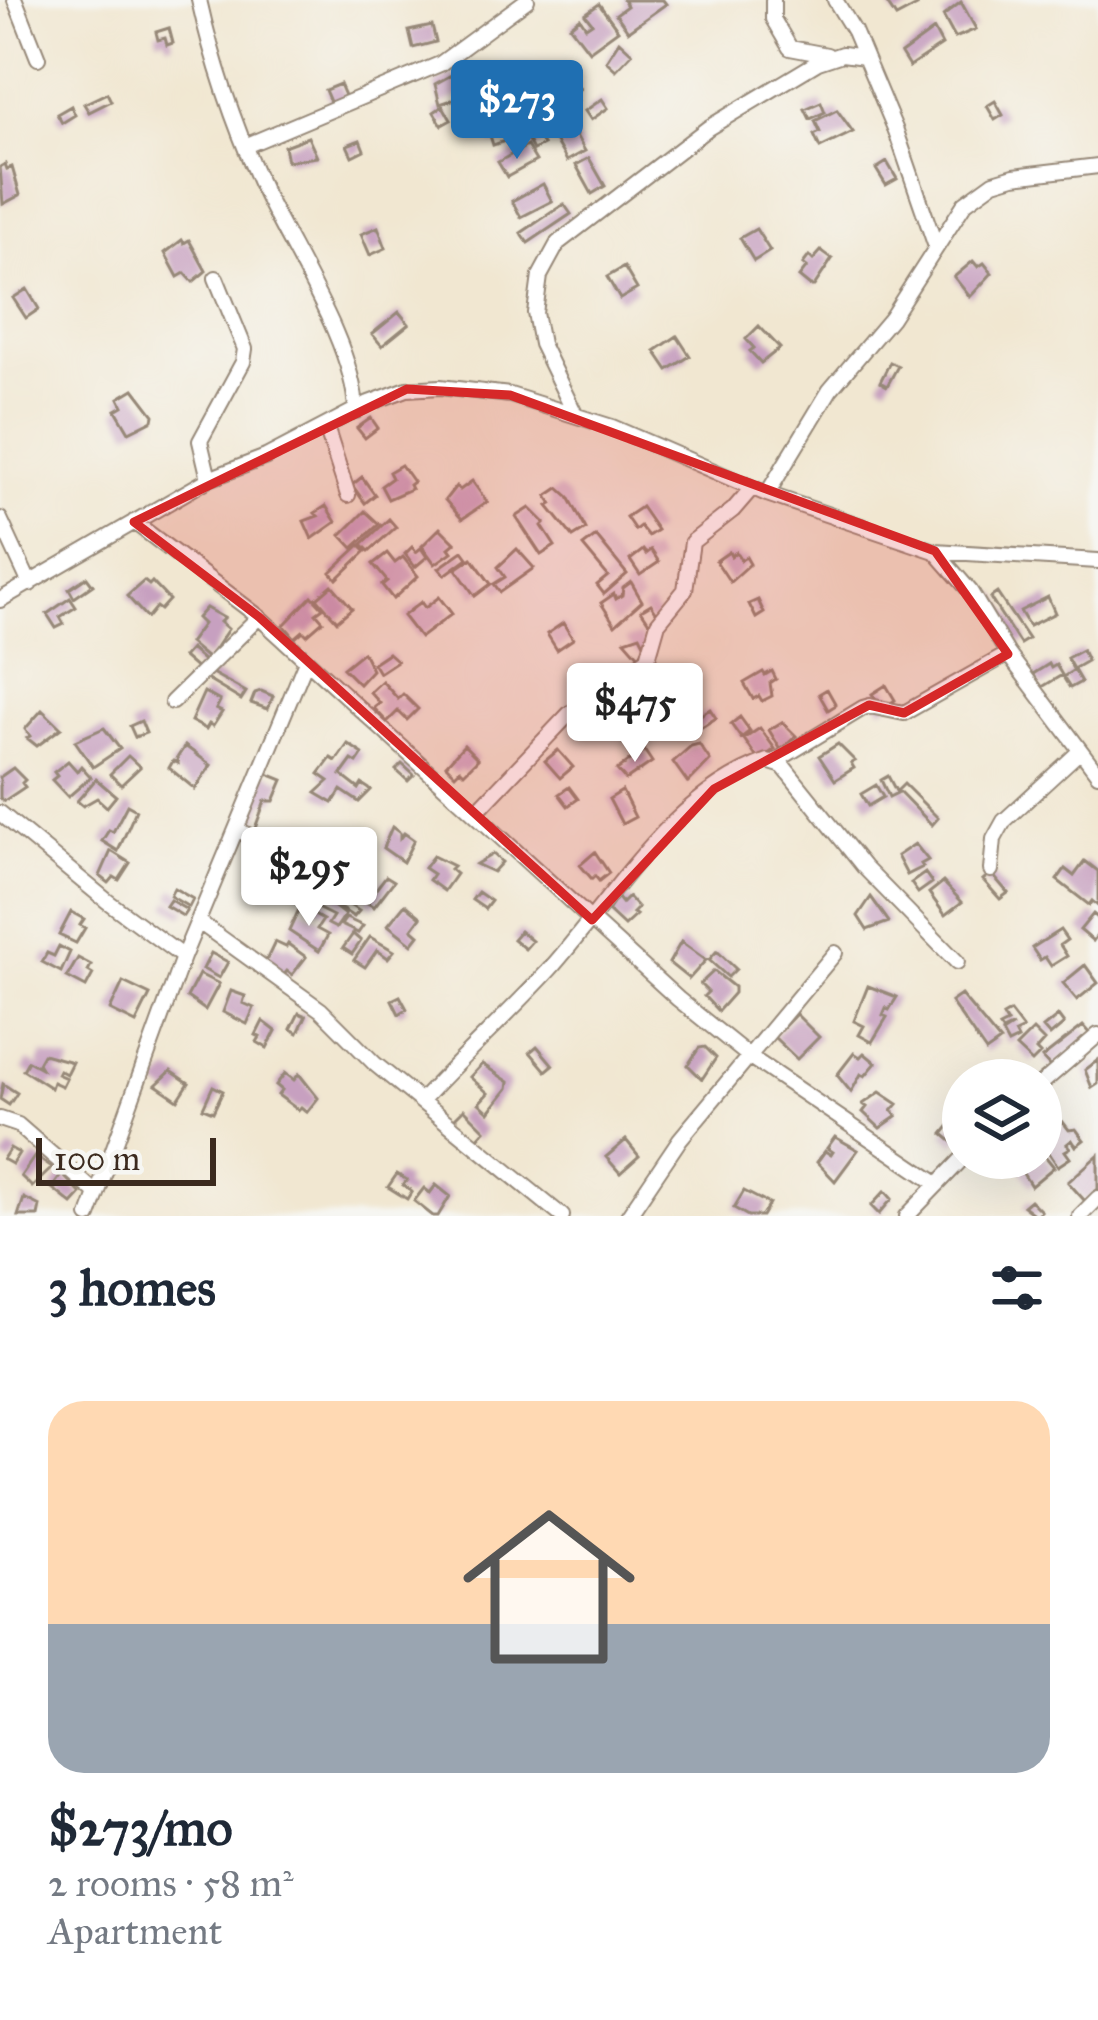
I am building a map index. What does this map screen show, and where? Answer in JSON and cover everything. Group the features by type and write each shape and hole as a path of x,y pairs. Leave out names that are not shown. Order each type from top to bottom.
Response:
{"street":[{"path":"15,0 38,58"},
{"path":"199,0 211,52 245,146 349,368 356,411"},
{"path":"245,146 440,64 527,0"},
{"path":"773,0 773,19 790,48 865,57"},
{"path":"842,2 936,247"},
{"path":"575,414 541,344 535,313 540,276 558,243 709,128 831,56"},
{"path":"475,813 569,714 648,658 658,623 686,590 692,542 760,491 830,390 891,318 965,203 994,182 1014,176 1098,166"},
{"path":"209,479 200,441 243,362 245,349 216,278"},
{"path":"0,600 209,479 407,389 440,387 510,395 575,414 760,491 935,551 1098,561"},
{"path":"326,427 348,495"},
{"path":"0,519 30,584"},
{"path":"134,522 259,617 678,999 750,1057 936,1184"},
{"path":"935,551 970,591 1008,654 1098,774"},
{"path":"172,702 259,617"},
{"path":"421,1101 592,920 678,818 734,777 776,761 863,708 904,713 1008,654"},
{"path":"89,1216 183,957 306,661"},
{"path":"991,870 997,830 1079,752"},
{"path":"776,761 864,867 957,962"},
{"path":"0,813 183,957"},
{"path":"237,829 333,884"},
{"path":"199,922 321,1010 376,1064 562,1216"},
{"path":"628,1216 680,1139 835,953"},
{"path":"1062,1066 1098,1035"},
{"path":"0,1119 18,1125 96,1193"},
{"path":"907,1216 942,1178"},
{"path":"1080,1216 1098,1198"}],"highlighted area":[{"path":"407,389 510,395 935,551 1008,654 904,713 869,705 714,789 592,920 259,617 134,522"}],"building":[{"path":"623,0 663,0 666,4 628,31 616,14 627,6"},
{"path":"889,0 913,0 917,6 896,17"},
{"path":"961,2 976,29 955,38 943,16"},
{"path":"599,4 618,30 589,51 570,26 580,18 586,27 592,23 585,14"},
{"path":"432,26 436,42 413,48 409,31"},
{"path":"169,28 173,43 167,45 165,38 158,40 156,32"},
{"path":"934,30 942,45 909,67 901,54"},
{"path":"619,41 632,53 616,70 606,61"},
{"path":"566,70 580,89 573,94 578,101 562,113 543,87"},
{"path":"453,74 467,95 440,104 435,84"},
{"path":"340,84 346,98 331,104 325,90"},
{"path":"107,93 111,101 89,112 84,104"},
{"path":"602,99 608,108 591,120 585,111"},
{"path":"995,101 1003,115 995,120 987,106"},
{"path":"821,102 825,112 810,119 805,109"},
{"path":"71,106 75,115 62,123 57,114"},
{"path":"443,106 451,120 442,125 434,112"},
{"path":"511,110 520,136 493,145 486,123"},
{"path":"837,110 853,132 820,148 815,121"},
{"path":"568,122 585,151 567,161 550,132"},
{"path":"536,134 543,145 533,150 527,139"},
{"path":"308,137 317,157 287,161 284,146"},
{"path":"360,140 364,150 352,156 347,145"},
{"path":"527,146 536,161 507,177 498,162"},
{"path":"589,158 605,186 592,194 576,165"},
{"path":"887,162 897,179 886,185 876,169"},
{"path":"5,164 7,169 12,167 20,195 3,204 0,167"},
{"path":"543,184 552,201 521,217 512,201"},
{"path":"564,204 571,214 528,243 521,233"},
{"path":"378,227 386,248 370,255 361,234"},
{"path":"756,229 770,251 754,261 740,238"},
{"path":"189,240 206,271 193,282 185,273 178,277 165,253"},
{"path":"821,251 832,259 810,286 799,277 807,267 803,264"},
{"path":"973,261 978,267 984,263 992,273 970,297 954,277"},
{"path":"624,267 637,289 620,299 607,277"},
{"path":"27,289 39,309 26,318 13,298"},
{"path":"399,312 409,324 382,346 372,334"},
{"path":"759,326 780,348 761,363 746,339"},
{"path":"677,336 690,356 668,370 655,351"},
{"path":"890,362 898,366 887,386 880,382"},
{"path":"134,389 154,415 129,432 116,410 123,406 119,398"},
{"path":"371,418 378,428 365,438 357,428"},
{"path":"401,465 413,482 411,489 388,499 381,486 392,478 389,472"},
{"path":"362,477 375,495 365,503 352,485"},
{"path":"472,481 487,502 462,519 445,500 456,486 460,490"},
{"path":"559,488 586,529 573,537 548,506 552,504 547,496"},
{"path":"326,506 336,522 312,539 304,521 318,516 315,513"},
{"path":"641,507 657,530 648,536 640,526 635,530 626,517"},
{"path":"530,508 545,523 542,526 555,546 541,555 516,517"},
{"path":"365,511 379,524 353,548 341,535"},
{"path":"389,519 396,527 369,551 362,544"},
{"path":"440,528 455,543 449,548 452,552 435,564 422,546"},
{"path":"596,536 627,574 604,594 597,585 608,576 583,546"},
{"path":"360,545 366,551 337,579 331,572"},
{"path":"412,547 416,552 421,548 427,557 415,567 405,554"},
{"path":"517,549 534,568 500,592 494,584 505,577 498,567"},
{"path":"643,550 646,554 651,550 659,562 640,575 630,560"},
{"path":"463,551 468,558 445,575 439,568"},
{"path":"729,552 731,556 736,552 741,560 746,557 750,564 730,582 716,561"},
{"path":"387,553 395,563 403,557 418,576 393,599 382,585 387,581 373,564"},
{"path":"472,558 491,584 475,596 456,569"},
{"path":"87,577 93,585 74,598 69,589"},
{"path":"144,581 152,582 169,600 147,618 127,596"},
{"path":"631,582 642,601 615,625 601,603 614,594 616,599 622,595"},
{"path":"332,585 352,608 337,621 317,598"},
{"path":"997,593 1028,639 1020,644 990,598"},
{"path":"312,596 323,608 316,613 323,621 307,635 303,631 295,638 284,625"},
{"path":"439,597 452,614 420,638 403,616 421,602 425,608"},
{"path":"1048,597 1055,613 1029,626 1020,611"},
{"path":"70,598 76,607 60,617 64,624 56,628 47,614"},
{"path":"758,600 764,613 756,618 749,604"},
{"path":"651,604 659,616 649,622 641,610"},
{"path":"206,608 224,618 220,622 228,629 208,659 189,643 203,624 197,618"},
{"path":"563,623 573,639 557,650 547,634"},
{"path":"640,635 646,647 639,656 625,640"},
{"path":"190,649 206,663 199,671 183,657"},
{"path":"1082,650 1087,661 1073,669 1067,658"},
{"path":"363,652 372,670 359,684 343,668"},
{"path":"388,653 397,661 379,673 373,663"},
{"path":"1049,664 1051,668 1056,665 1062,675 1042,687 1033,674"},
{"path":"1074,670 1081,682 1070,688 1063,677"},
{"path":"772,671 776,679 770,683 772,696 753,699 744,683"},
{"path":"210,672 246,692 241,700 206,679"},
{"path":"382,681 398,699 403,694 418,709 407,720 398,711 387,722 374,708 380,703 370,692"},
{"path":"886,685 895,700 882,709 872,694"},
{"path":"827,689 836,705 828,710 819,694"},
{"path":"261,691 273,696 268,709 251,703"},
{"path":"204,692 220,701 216,709 222,712 206,729 191,721"},
{"path":"710,709 716,718 697,730 691,721"},
{"path":"42,710 61,728 37,746 25,729"},
{"path":"740,717 750,731 741,738 731,724"},
{"path":"141,721 146,733 135,737 130,726"},
{"path":"782,722 796,736 781,750 769,730"},
{"path":"104,728 120,749 93,767 75,741"},
{"path":"760,728 775,749 759,761 744,739"},
{"path":"348,744 363,754 341,775 359,789 362,784 371,790 359,802 341,790 333,803 316,793 329,781 319,774"},
{"path":"699,744 710,760 688,783 673,762"},
{"path":"838,744 855,761 851,763 854,768 835,780 819,756"},
{"path":"464,745 478,759 464,773 460,769 455,774 446,765"},
{"path":"185,746 211,765 195,789 169,768 173,761 178,763"},
{"path":"558,750 573,767 560,778 545,761"},
{"path":"644,750 652,762 626,780 617,770"},
{"path":"128,756 140,767 121,785 110,774"},
{"path":"68,761 91,777 68,797 52,780 57,776 54,772"},
{"path":"402,764 414,775 408,781 396,770"},
{"path":"13,768 25,780 25,787 4,801 0,777"},
{"path":"263,772 283,780 274,801 265,801 254,831 238,827"},
{"path":"888,776 897,793 889,797 881,780"},
{"path":"96,779 116,796 107,807 97,798 83,806 77,801"},
{"path":"904,784 938,818 932,825 898,790"},
{"path":"876,785 883,797 868,806 861,794"},
{"path":"569,787 578,799 568,806 559,794"},
{"path":"622,791 635,817 622,824 609,799"},
{"path":"127,805 136,810 118,851 102,841 109,830 113,832"},
{"path":"392,827 400,838 404,833 414,840 403,862 383,848"},
{"path":"915,844 928,860 907,875 897,856"},
{"path":"111,851 130,863 119,880 114,877 109,883 100,876"},
{"path":"595,852 609,873 599,881 580,865"},
{"path":"346,853 361,863 351,877 337,872 340,867 334,862"},
{"path":"493,854 502,862 493,872 476,864"},
{"path":"433,856 453,866 450,869 456,874 444,891 429,880 433,874 424,868"},
{"path":"1085,861 1098,871 1098,906 1092,901 1089,905 1057,880 1065,869 1074,876"},
{"path":"925,873 932,883 918,893 911,883"},
{"path":"991,873 1008,893 1000,899 983,880"},
{"path":"386,876 394,881 374,907 366,902"},
{"path":"346,881 355,887 345,902 359,911 354,917 338,907 341,903 334,898"},
{"path":"943,882 962,902 945,915 929,893"},
{"path":"174,888 193,899 189,907 170,896"},
{"path":"314,891 345,915 336,928 328,924 333,916 307,903"},
{"path":"478,892 491,901 485,909 472,900"},
{"path":"617,897 622,903 628,897 638,908 624,926 608,911"},
{"path":"871,897 889,922 867,930 858,916"},
{"path":"170,900 187,910 183,916 166,906"},
{"path":"405,904 421,917 412,929 419,935 412,944 388,925"},
{"path":"300,907 323,920 317,929 328,935 319,951 289,931"},
{"path":"71,912 84,919 80,925 85,928 76,943 59,935"},
{"path":"1093,914 1098,918 1098,934 1093,941 1080,930"},
{"path":"346,918 363,926 358,933 341,925"},
{"path":"1060,930 1067,940 1060,945 1067,956 1051,966 1032,948"},
{"path":"520,931 532,941 525,949 513,939"},
{"path":"353,934 361,941 352,954 343,948"},
{"path":"370,937 394,951 388,958 377,950 365,967 354,960"},
{"path":"275,942 288,944 306,957 292,975 287,971 283,976 265,963"},
{"path":"681,942 706,960 689,979 669,963"},
{"path":"59,946 70,952 61,972 42,962 47,953 54,956"},
{"path":"717,951 736,969 728,977 709,960"},
{"path":"211,953 228,962 219,978 203,969"},
{"path":"78,958 91,965 88,971 93,974 86,987 67,977"},
{"path":"1085,965 1098,983 1077,1000 1063,983"},
{"path":"714,971 734,987 718,1011 700,984"},
{"path":"199,974 219,984 205,1010 187,997"},
{"path":"123,982 150,995 136,1023 110,1010"},
{"path":"868,986 897,997 886,1008 883,1015 887,1017 872,1042 859,1035 864,1026 854,1021"},
{"path":"231,991 245,996 243,1003 254,1008 247,1024 223,1012"},
{"path":"961,995 1000,1042 986,1052 951,1002"},
{"path":"400,996 407,1009 399,1014 392,1000"},
{"path":"1010,1012 1023,1029 1008,1044 1002,1033 1013,1026 1002,1031 999,1027 1007,1023 1003,1016"},
{"path":"299,1013 306,1016 298,1033 291,1029"},
{"path":"796,1014 819,1037 797,1059 774,1037"},
{"path":"1058,1016 1064,1024 1050,1036 1043,1028"},
{"path":"263,1021 276,1031 267,1048 257,1042"},
{"path":"1083,1026 1090,1034 1061,1059 1042,1058"},
{"path":"1033,1030 1044,1041 1035,1059 1016,1047"},
{"path":"537,1046 553,1065 546,1071 530,1052"},
{"path":"705,1047 716,1058 702,1079 688,1065 699,1048"},
{"path":"854,1053 860,1057 864,1053 876,1063 865,1076 861,1074 851,1092 837,1075"},
{"path":"43,1054 72,1062 66,1074 59,1070 57,1074 66,1078 62,1086 53,1082 51,1088 23,1070 28,1061 41,1068 38,1063"},
{"path":"1098,1060 1098,1084 1092,1088 1085,1070"},
{"path":"482,1064 509,1082 489,1112 479,1103 488,1093 470,1077"},
{"path":"171,1071 189,1083 178,1100 156,1085"},
{"path":"285,1073 294,1080 299,1074 318,1098 307,1112 278,1095 282,1090 276,1085"},
{"path":"3,1084 17,1093 9,1105 0,1099"},
{"path":"213,1086 223,1091 213,1112 203,1108"},
{"path":"880,1092 898,1104 892,1111 897,1116 880,1128 863,1112 867,1107 863,1104"},
{"path":"464,1109 485,1130 476,1140 454,1119"},
{"path":"1063,1122 1084,1140 1076,1146 1072,1140 1067,1144 1070,1158 1062,1163"},
{"path":"835,1137 858,1150 835,1181 817,1162 825,1151 831,1155 827,1148"},
{"path":"626,1140 639,1156 620,1173 606,1157"},
{"path":"10,1148 19,1153 12,1164 3,1159"},
{"path":"1098,1155 1098,1189 1085,1201 1068,1182"},
{"path":"35,1156 52,1168 32,1187 21,1176"},
{"path":"62,1174 81,1194 72,1204 52,1188"},
{"path":"397,1174 412,1191 407,1199 388,1187"},
{"path":"436,1185 450,1196 438,1216 433,1216 414,1201 424,1188 430,1193"},
{"path":"744,1191 769,1204 762,1216 748,1216 734,1208"},
{"path":"885,1191 892,1199 879,1214 871,1206"},
{"path":"24,1198 40,1206 38,1216 18,1216"},
{"path":"1030,1200 1041,1211 1036,1216 1023,1206"}]}
